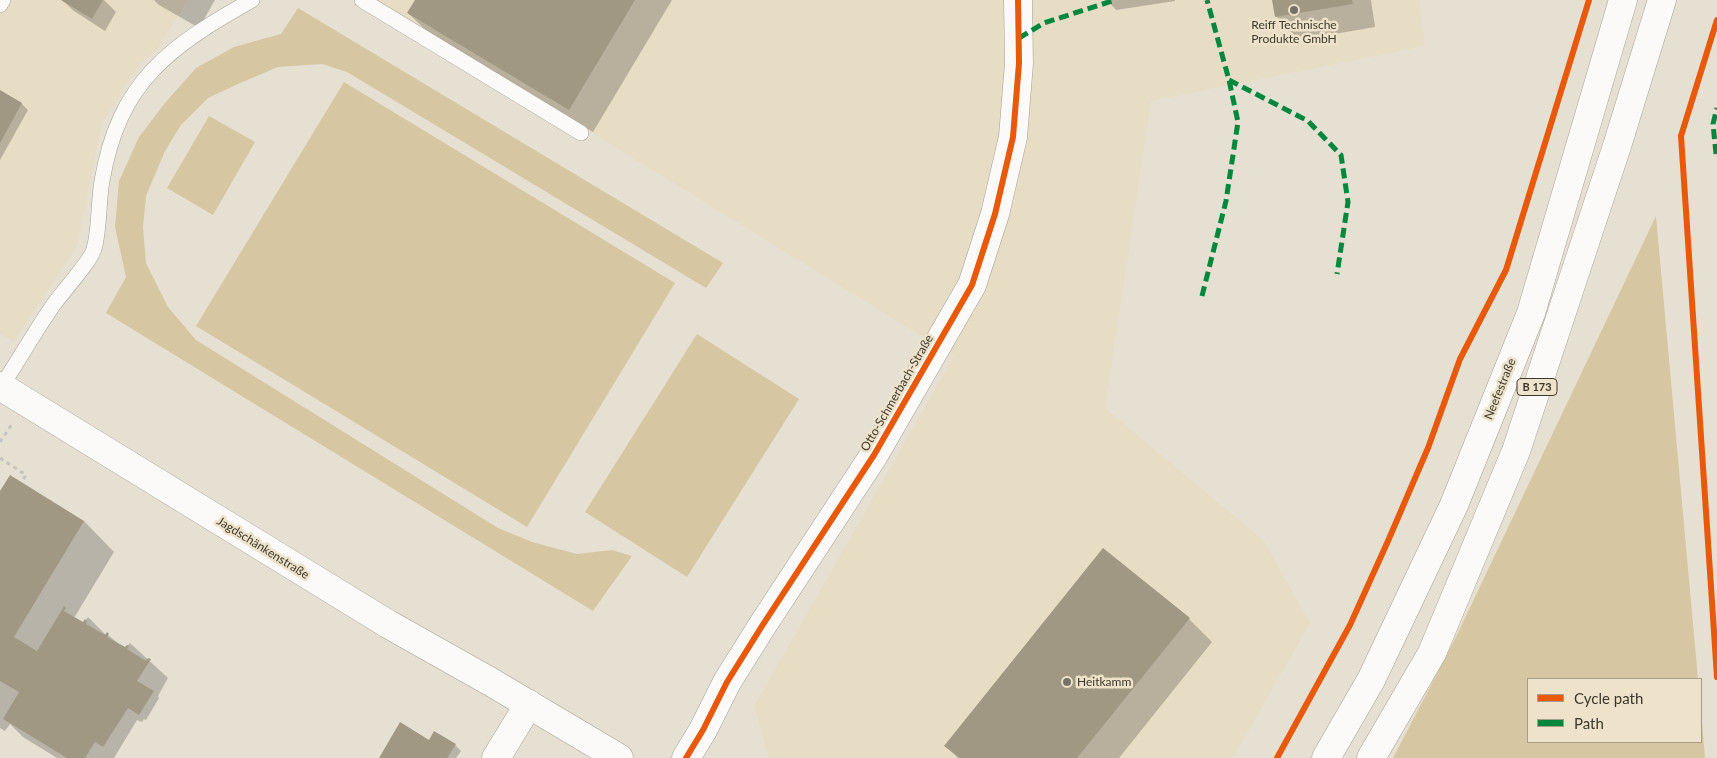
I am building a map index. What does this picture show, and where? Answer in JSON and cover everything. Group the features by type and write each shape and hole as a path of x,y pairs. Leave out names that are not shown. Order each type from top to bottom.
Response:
{"main road":[{"name":"Otto-Schmerbach-Straße","path":"686,758 703,730 727,682 874,455 972,286 995,214 1013,137 1019,63 1018,0"},
{"name":"Neefestraße","path":"1326,758 1371,680 1454,505 1531,313 1623,0"},
{"name":"B 173","path":"1371,758 1432,653 1516,451 1617,146 1662,0"},
{"name":"Jagdschänkenstraße","path":"1,387 388,624 529,704 619,758"},
{"path":"496,758 529,704"}],"lane":[{"path":"0,5 3,0"},
{"path":"1,387 53,306 94,251 102,181 113,133 134,92 148,74 174,50 208,25 252,0"},
{"path":"362,0 581,133"}],"path":[{"path":"0,458 26,475 22,482"}],"shaded area":[{"path":"0,0 188,0 158,48 138,66 102,123 77,246 14,341 0,334"},
{"path":"377,0 1419,0 1425,46 1151,101 1105,408 1264,541 1310,623 1233,758 769,758 754,706 954,356"},
{"path":"298,8 723,263 706,288 347,72 322,64 278,67 208,98 181,125 165,151 146,196 143,227 146,263 168,307 196,340 498,528 532,542 577,554 612,550 632,556 593,611 106,313 126,277 115,227 119,181 139,137 165,103 196,68 234,47 281,34"},
{"path":"344,82 675,283 527,527 196,326"},
{"path":"209,116 255,142 213,215 167,188"},
{"path":"1656,216 1698,678 1527,678 1527,743 1702,743 1702,722 1705,758 1393,758 1455,639"},
{"path":"697,334 799,399 687,577 585,512"}],"building":[{"path":"61,0 103,0 92,19"},
{"path":"415,0 635,0 569,110 407,13"},
{"name":"Reiff Technische Produkte GmbH","path":"1272,0 1352,0 1353,4 1275,17"},
{"path":"0,90 22,103 0,143"},
{"path":"10,475 84,521 14,637 37,651 64,606 66,608 64,611 83,622 85,619 87,621 86,624 105,635 107,632 109,634 107,637 125,647 129,646 127,649 146,661 148,658 151,659 137,681 154,691 139,715 128,708 103,747 95,742 85,758 67,758 3,719 19,692 0,681 0,491"},
{"name":"Heitkamm","path":"1103,548 1190,618 1077,758 960,758 944,746"},
{"path":"400,722 429,740 434,731 456,744 447,758 379,758"}],"marked path":[{"path":"1019,38 1044,23 1115,0"},
{"path":"1202,296 1226,201 1238,122 1229,80 1207,0"},
{"path":"1229,80 1308,121 1341,155 1348,202 1337,274"},
{"path":"1716,154 1713,124 1717,108"}],"cycle path":[{"path":"686,758 703,730 727,682 874,455 972,285 995,214 1013,137 1019,63 1018,0"},
{"path":"1277,758 1350,625 1428,448 1460,359 1506,270 1589,0"},
{"path":"1717,20 1681,136 1717,677"}],"place":[{"name":"Reiff Technische Produkte GmbH","path":"1294,10"},
{"name":"Heitkamm","path":"1067,682"}]}
